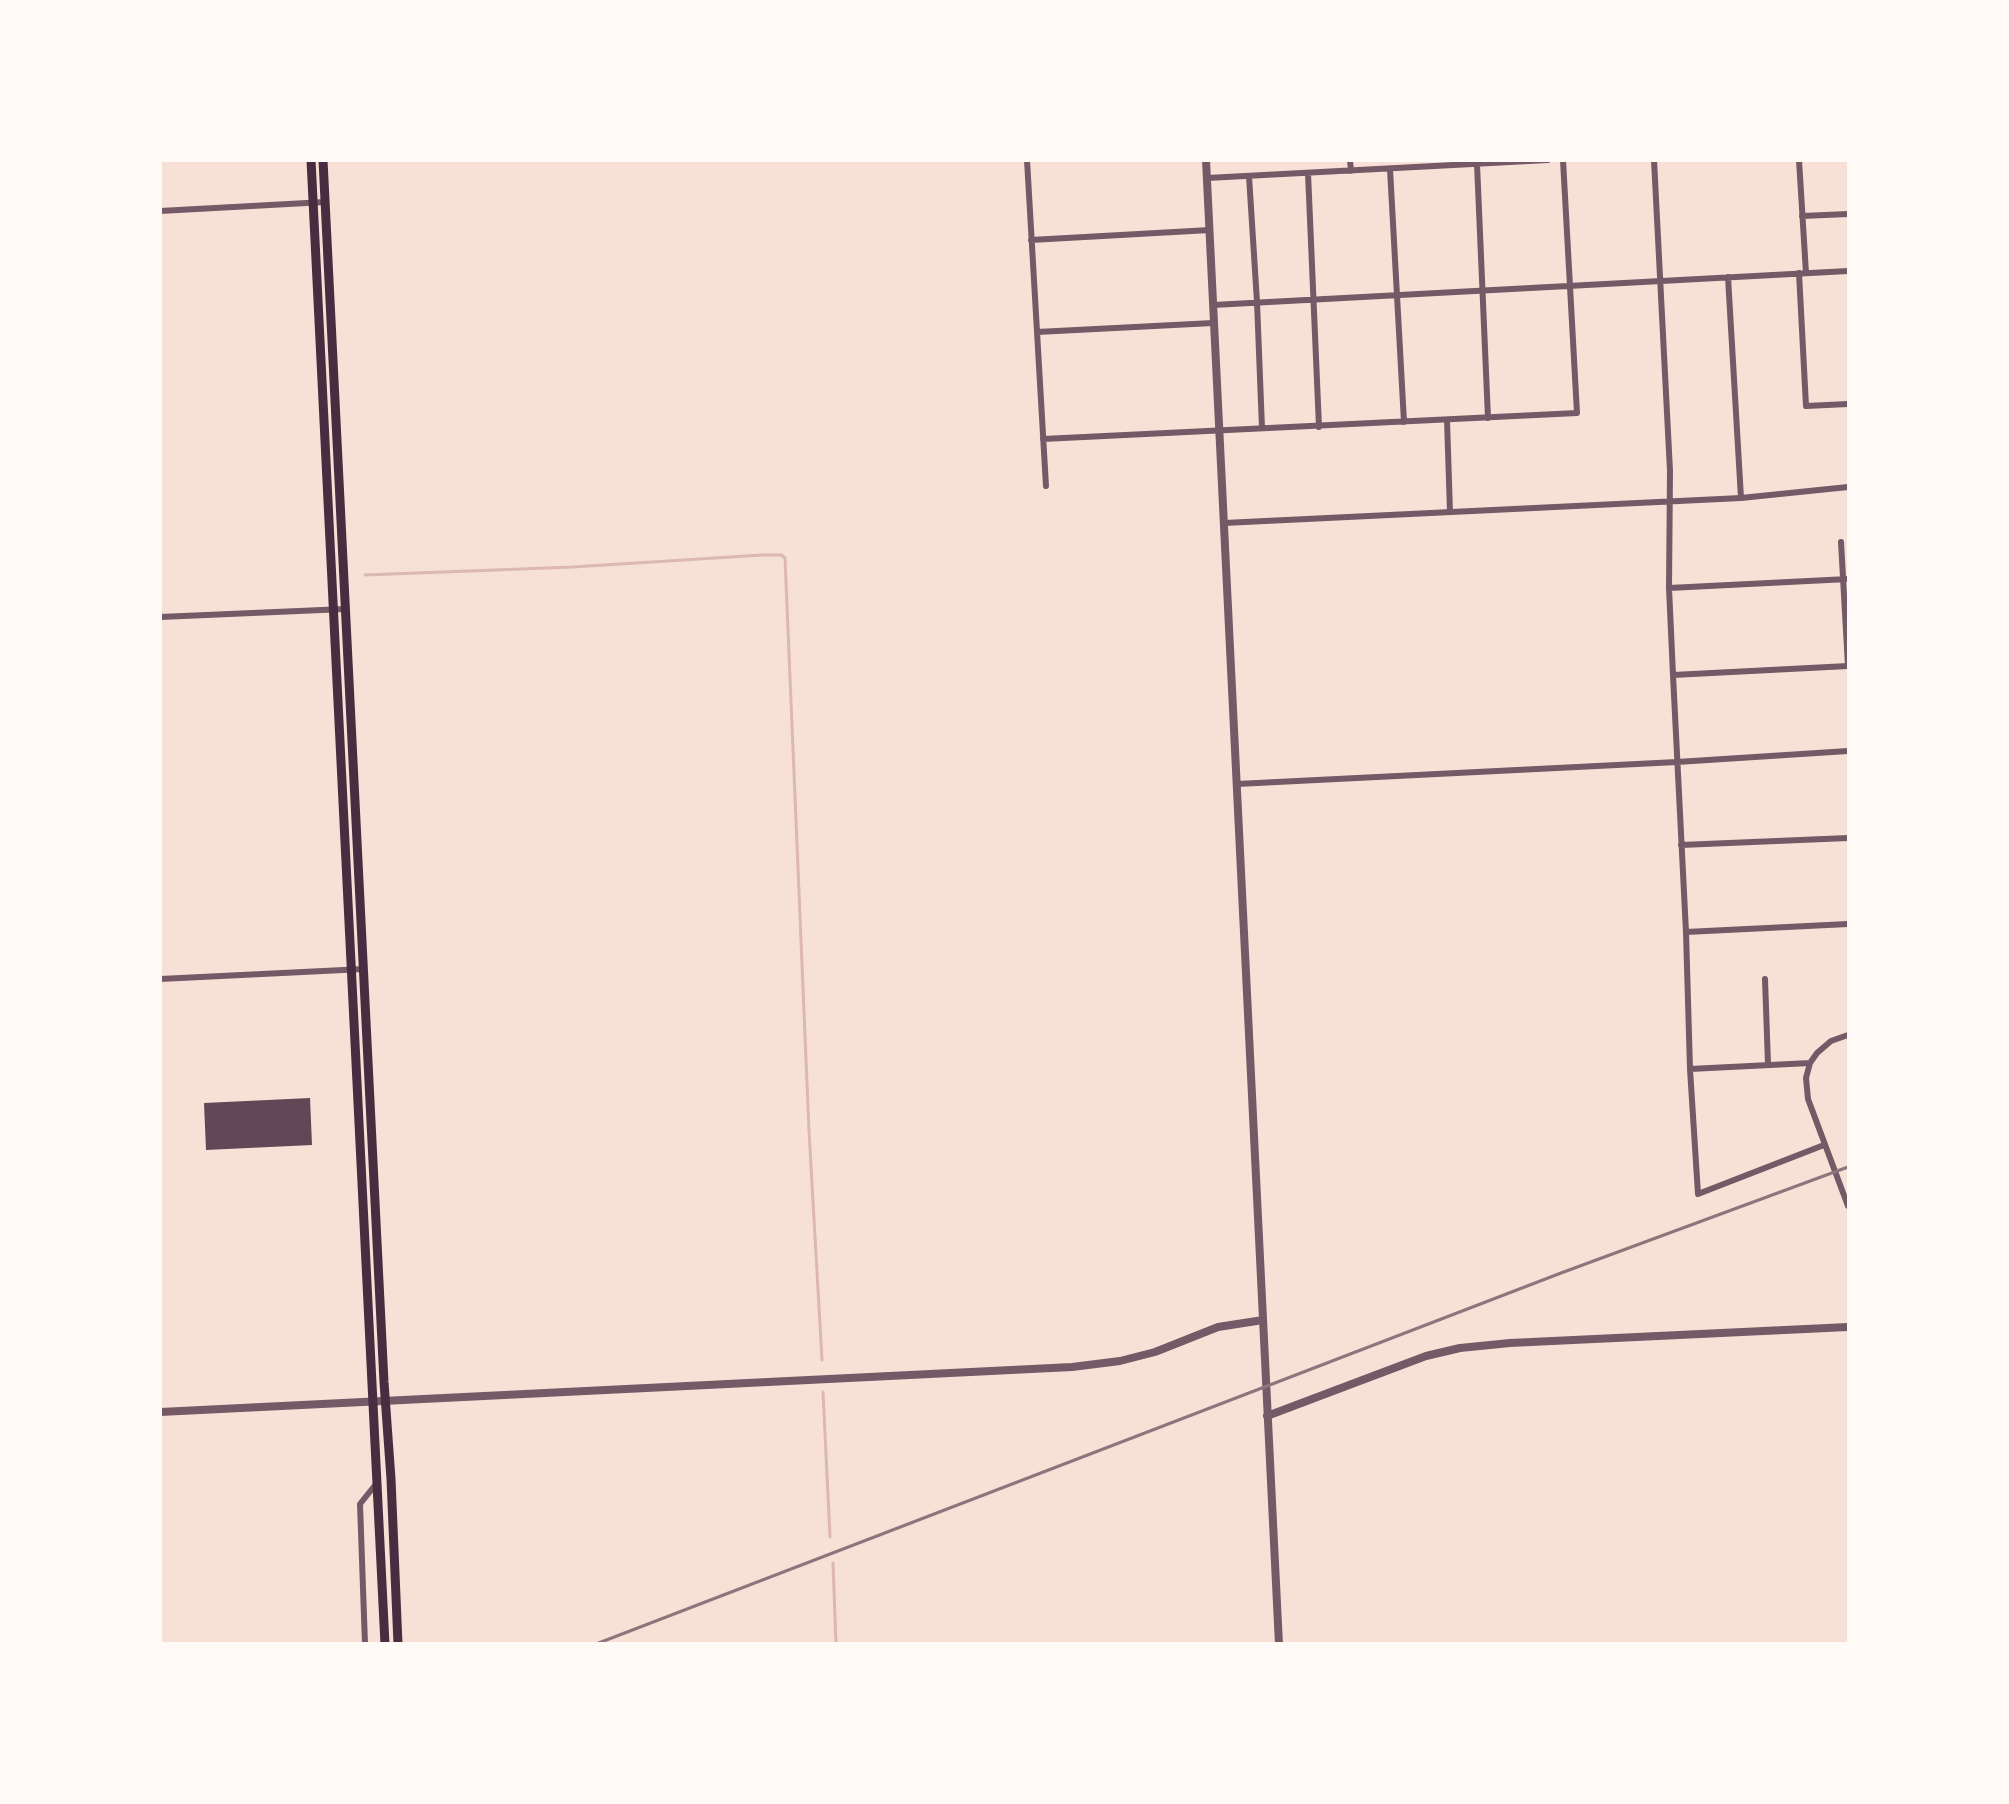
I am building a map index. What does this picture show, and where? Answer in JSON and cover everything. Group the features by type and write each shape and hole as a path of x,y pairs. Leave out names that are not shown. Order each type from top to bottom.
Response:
{"main road":[{"path":"311,160 385,1644"},
{"path":"323,160 398,1644"}],"street":[{"path":"1027,160 1046,486"},
{"path":"1206,160 1279,1644"},
{"path":"1350,160 1351,171"},
{"path":"1207,178 1548,160"},
{"path":"1043,439 1577,413 1563,160"},
{"path":"1654,160 1670,471 1669,588 1686,932 1690,1069 1698,1194 1824,1145"},
{"path":"1799,160 1806,406 1848,404"},
{"path":"1477,164 1488,418"},
{"path":"1390,169 1404,422"},
{"path":"1308,173 1319,427"},
{"path":"1249,176 1262,428"},
{"path":"160,211 325,202"},
{"path":"1802,216 1848,214"},
{"path":"1031,240 1210,230"},
{"path":"1213,305 1848,271"},
{"path":"1728,277 1741,498"},
{"path":"1037,332 1214,323"},
{"path":"1447,420 1450,512"},
{"path":"1224,523 1741,498 1848,487"},
{"path":"1673,675 1848,666 1846,579 1841,542"},
{"path":"1669,588 1846,579"},
{"path":"160,617 345,609"},
{"path":"1237,784 1848,752"},
{"path":"1681,845 1848,838"},
{"path":"1686,932 1848,924"},
{"path":"160,979 364,969"},
{"path":"1765,979 1768,1064"},
{"path":"1848,1035 1831,1041 1817,1053 1810,1063 1806,1078 1808,1099 1848,1206"},
{"path":"1690,1069 1810,1063"},
{"path":"160,1412 1072,1367 1155,1352 1218,1327 1263,1320"},
{"path":"1267,1416 1426,1356 1460,1348 1510,1343 1848,1327"},
{"path":"365,1644 360,1504 376,1484"}],"building":[{"path":"310,1098 312,1145 206,1150 204,1103"}],"waterway":[{"path":"365,575 573,567 762,555 781,555 785,558 809,1131 822,1360"},
{"path":"823,1392 830,1537"},
{"path":"833,1563 836,1644"}],"railway":[{"path":"596,1644 1561,1273 1848,1167"}]}
